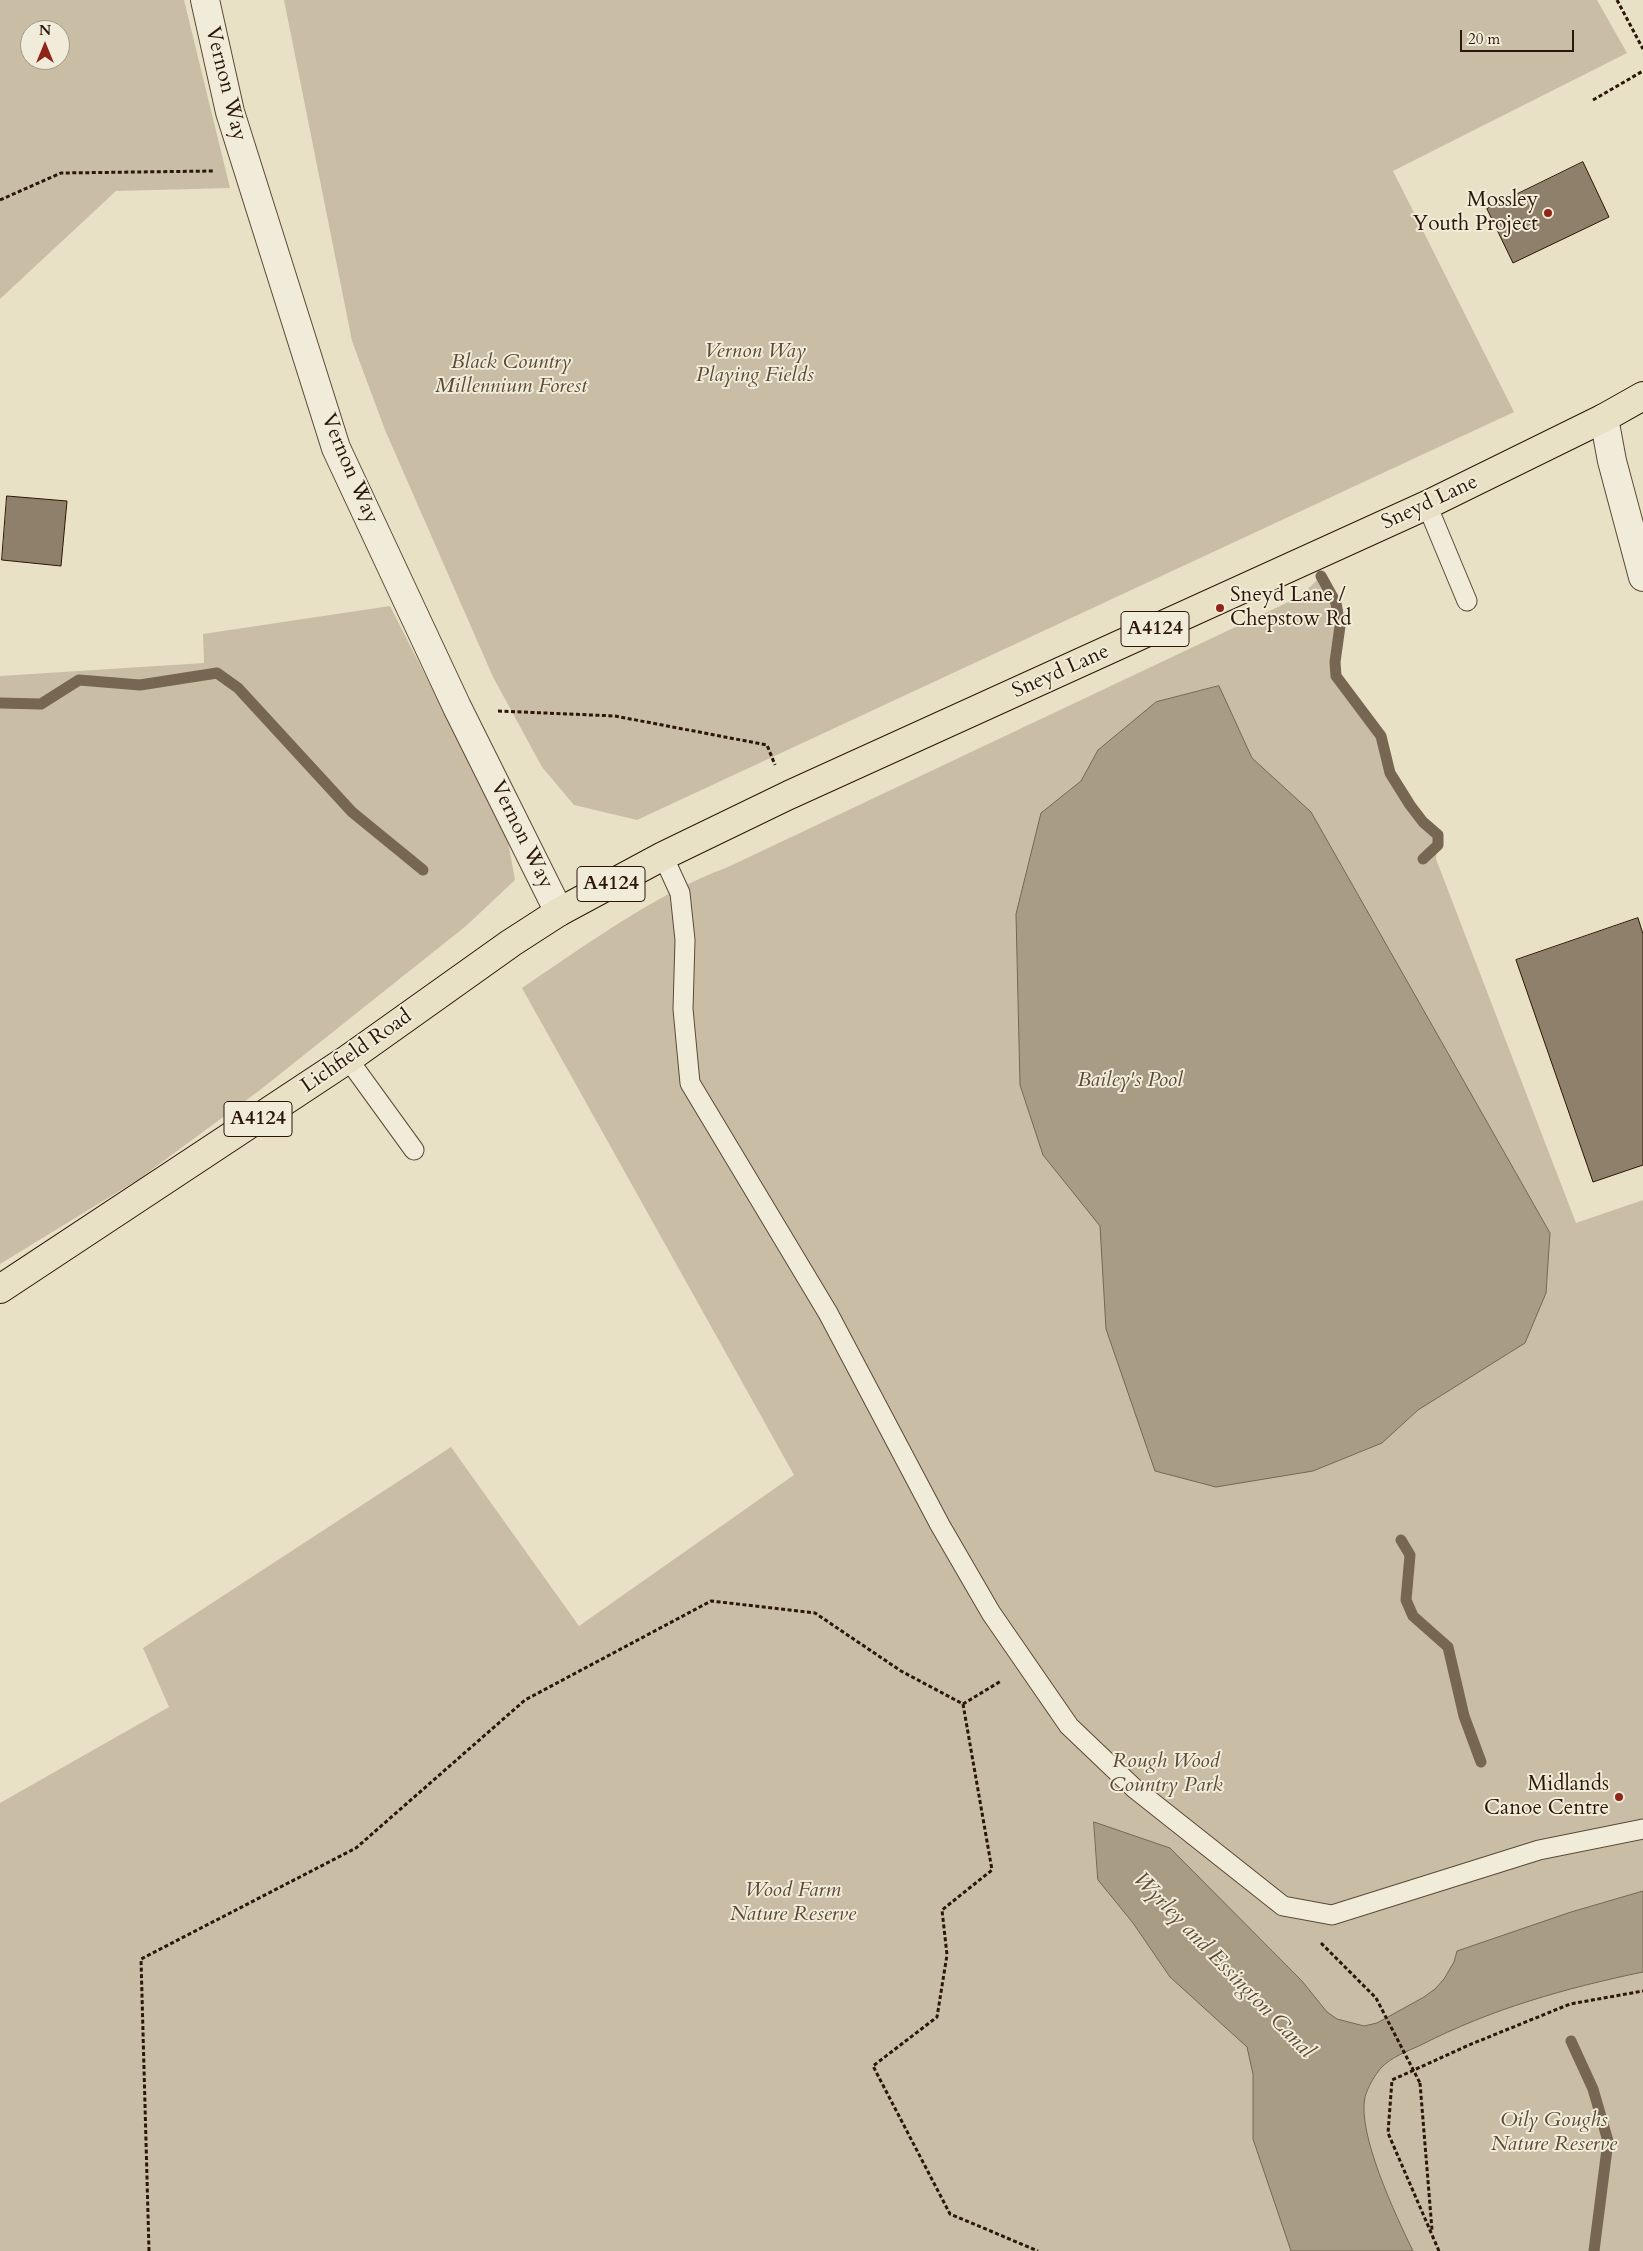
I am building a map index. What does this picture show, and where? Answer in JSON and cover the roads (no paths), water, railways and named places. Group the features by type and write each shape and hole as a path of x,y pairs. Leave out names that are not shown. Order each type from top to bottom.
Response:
{"main road":[{"name":"Sneyd Lane","path":"511,943 559,912 663,856 789,795 1427,506 1604,418 1643,396"},
{"name":"Lichfield Road","path":"0,1289 348,1059 511,943"}],"street":[{"name":"Vernon Way","path":"205,0 230,112 336,448 457,707 559,912"},
{"path":"1604,418 1612,460 1643,577"}],"lane":[{"path":"1427,506 1467,601"},
{"path":"663,856 680,893 685,940 683,1009 690,1083 828,1313 940,1525 991,1613 1069,1726 1134,1788 1283,1906 1332,1915 1539,1850 1643,1829"},
{"path":"348,1059 414,1150"}],"water":[{"path":"1219,686 1252,758 1311,812 1550,1233 1546,1293 1525,1343 1418,1410 1382,1443 1313,1471 1216,1487 1155,1471 1106,1329 1100,1226 1043,1155 1020,1085 1016,914 1041,813 1081,781 1098,750 1156,702"},
{"name":"Wyrley and Essington Canal","path":"1094,1822 1170,1848 1302,1981 1327,2012 1337,2019 1364,2026 1377,2023 1435,1989 1444,1979 1454,1962 1457,1951 1571,1912 1643,1891 1643,1972 1586,1985 1502,2010 1447,2032 1385,2064 1378,2071 1368,2089 1365,2097 1364,2113 1372,2153 1388,2197 1413,2251 1291,2251 1253,2139 1253,2074 1247,2047 1170,1977 1133,1923 1098,1880"}],"waterway":[{"path":"1321,576 1336,603 1340,626 1335,662 1336,676 1381,736 1390,773 1410,805 1423,822 1438,835 1438,845 1423,859"},
{"path":"0,703 41,704 79,680 140,685 217,673 238,688 352,812 423,870"},
{"path":"1401,1540 1410,1555 1406,1600 1413,1616 1448,1647 1464,1716 1481,1762"},
{"path":"1571,2041 1593,2089 1608,2141 1594,2251"}],"place":[{"name":"Mossley Youth Project","path":"1548,213"},
{"name":"Sneyd Lane / Chepstow Rd","path":"1220,608"},
{"name":"Midlands Canoe Centre","path":"1619,1797"}],"park label":[{"name":"Vernon Way Playing Fields","path":"755,364"},
{"name":"Black Country Millennium Forest","path":"511,375"},
{"name":"Bailey's Pool","path":"1130,1081"},
{"name":"Rough Wood Country Park","path":"1166,1774"},
{"name":"Wood Farm Nature Reserve","path":"793,1903"},
{"name":"Oily Goughs Nature Reserve","path":"1554,2133"}]}
